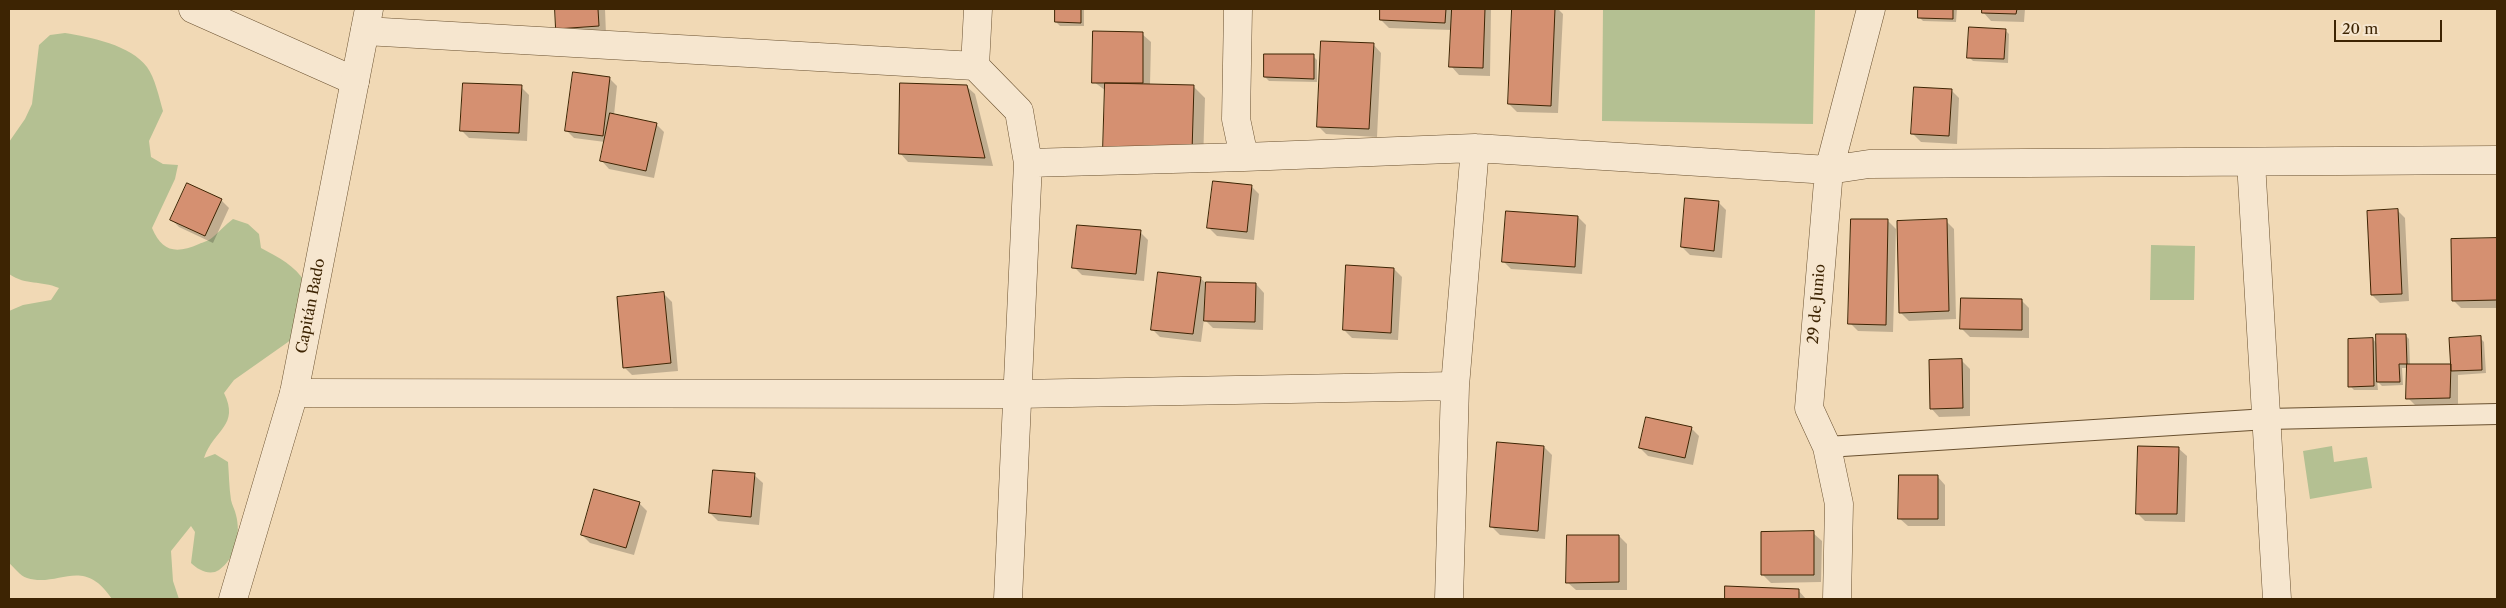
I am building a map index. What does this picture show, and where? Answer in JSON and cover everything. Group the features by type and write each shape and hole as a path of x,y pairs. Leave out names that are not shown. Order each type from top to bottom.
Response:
{"street":[{"path":"193,9 355,81"},
{"path":"975,66 978,9"},
{"path":"1238,9 1236,119 1244,158"},
{"name":"29 de Junio","path":"1837,599 1839,504 1827,447 1809,408 1829,170 1871,9"},
{"path":"367,20 975,66 1019,111 1028,163 1008,599"},
{"name":"Capitán Bado","path":"233,599 294,393 367,20"},
{"path":"1028,163 1244,158 1475,148 1829,170 1869,164 2497,160"},
{"path":"1449,599 1455,386 1475,148"},
{"path":"2252,162 2277,599"},
{"path":"294,393 1016,394 1455,386"}],"lane":[{"path":"1827,447 2267,419 2497,414"}],"green space":[{"path":"1603,9 1815,9 1813,124 1602,121"},
{"path":"65,33 109,43 131,53 147,67 152,77 163,111 149,141 151,157 163,164 178,165 175,179 152,228 160,242 171,249 177,250 191,247 211,238 233,219 248,224 259,234 261,248 291,267 306,283 301,329 288,342 234,380 224,393 229,413 227,420 208,448 204,458 215,454 228,462 231,500 236,513 238,530 236,545 230,559 219,570 208,572 201,570 191,563 195,532 191,526 171,551 173,581 179,599 112,599 101,586 91,579 81,576 39,580 27,578 9,563 9,311 23,305 51,300 59,288 28,282 9,274 9,142 25,119 32,104 39,45 50,35"},
{"path":"2151,245 2195,246 2194,300 2150,300"},
{"path":"2332,446 2334,462 2367,457 2372,488 2310,499 2303,451"}],"building":[{"path":"555,9 598,9 599,26 556,29"},
{"path":"1055,9 1081,9 1081,23 1055,22"},
{"path":"1380,9 1446,9 1445,23 1380,20"},
{"path":"1452,9 1485,9 1483,68 1449,67"},
{"path":"1512,9 1555,9 1551,106 1508,104"},
{"path":"1918,9 1953,9 1953,19 1918,18"},
{"path":"1982,9 2017,9 2016,14 1982,13"},
{"path":"1969,27 2006,29 2004,59 1967,58"},
{"path":"1093,31 1143,32 1143,83 1092,83"},
{"path":"1321,41 1374,43 1369,129 1317,127"},
{"path":"1264,54 1314,54 1314,79 1264,77"},
{"path":"573,72 610,77 603,136 565,131"},
{"path":"463,83 522,85 519,133 460,131"},
{"path":"900,83 967,85 985,158 899,154"},
{"path":"1105,83 1194,85 1192,152 1103,150"},
{"path":"1914,87 1952,89 1949,136 1911,134"},
{"path":"610,113 657,123 646,171 600,161"},
{"path":"1213,181 1252,185 1247,232 1207,228"},
{"path":"187,183 222,199 205,236 170,220"},
{"path":"1685,198 1719,201 1714,251 1681,247"},
{"path":"2398,209 2402,294 2371,295 2367,211"},
{"path":"1506,211 1578,216 1575,267 1502,262"},
{"path":"1851,219 1888,219 1886,325 1848,324"},
{"path":"1947,219 1949,311 1899,313 1897,221"},
{"path":"1077,225 1141,230 1136,274 1072,268"},
{"path":"2497,238 2497,300 2452,301 2451,239"},
{"path":"1346,265 1394,268 1391,333 1343,330"},
{"path":"1158,272 1201,277 1193,334 1151,330"},
{"path":"1206,282 1256,283 1255,322 1204,321"},
{"path":"664,292 671,363 623,368 617,297"},
{"path":"1961,298 2022,299 2022,330 1960,329"},
{"path":"2376,334 2406,334 2407,364 2399,364 2400,382 2377,382"},
{"path":"2481,336 2482,370 2451,371 2449,338"},
{"path":"2373,338 2374,386 2348,387 2348,339"},
{"path":"1962,359 1963,408 1930,409 1929,360"},
{"path":"2407,364 2451,364 2450,398 2406,399"},
{"path":"1646,417 1692,427 1685,458 1639,448"},
{"path":"1497,442 1544,446 1538,531 1490,527"},
{"path":"2138,446 2179,447 2177,514 2136,514"},
{"path":"713,470 755,473 751,517 709,513"},
{"path":"1899,475 1938,475 1938,519 1898,519"},
{"path":"594,489 640,502 626,548 581,535"},
{"path":"1814,531 1814,575 1761,575 1761,532"},
{"path":"1567,535 1619,535 1619,582 1566,583"},
{"path":"1725,586 1799,589 1799,599 1725,599"}]}
